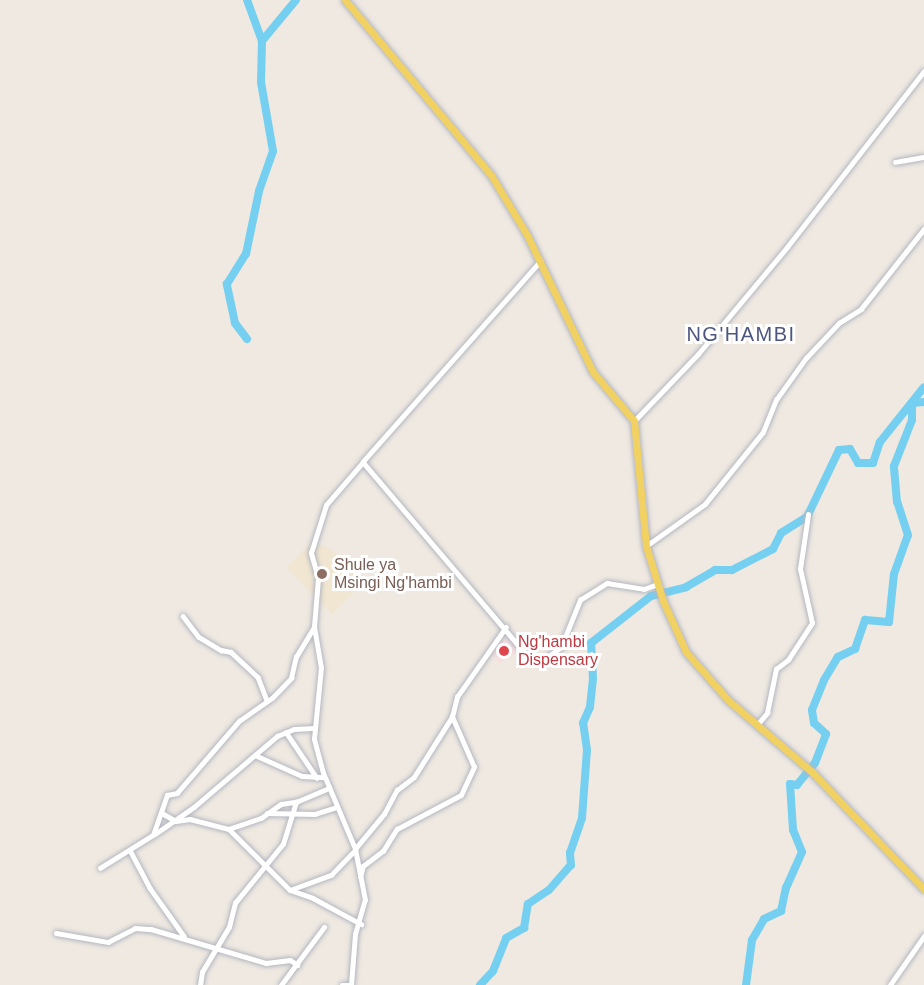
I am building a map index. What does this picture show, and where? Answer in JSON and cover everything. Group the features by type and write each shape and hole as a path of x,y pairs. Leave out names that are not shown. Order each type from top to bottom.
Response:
{"main road":[{"path":"345,0 491,175 541,261 593,372 634,421 646,546 663,601 686,652 702,673 809,769 924,889"}],"street":[{"path":"634,421 698,354 924,71"},
{"path":"895,162 924,157"},
{"path":"646,546 705,504 764,432 776,400 806,358 838,323 861,309 924,229"},
{"path":"342,985 350,985 355,934 361,924 365,900 355,850 324,777 316,751 315,728 321,668 315,627 318,578 311,553 315,531 326,505 541,261"},
{"path":"363,462 506,627 525,653 542,661 561,647 580,600 607,583 644,589 659,588"},
{"path":"757,724 767,713 776,669 788,660 812,623 800,569 808,515"},
{"path":"183,616 199,637 221,650 231,652 258,677 267,700"},
{"path":"153,835 167,795 177,793 239,720 267,700 291,678 296,657 315,627"},
{"path":"290,890 331,875 355,850 384,814 397,790 414,777 453,717 457,697 506,627"},
{"path":"360,877 363,866 383,851 397,829 461,795 474,767 453,717"},
{"path":"100,868 176,821 286,732 315,728"},
{"path":"286,732 317,778"},
{"path":"255,755 282,770 317,778 324,777"},
{"path":"229,829 267,813 281,804 296,802 329,788"},
{"path":"200,985 202,972 229,927 235,903 284,844 296,802"},
{"path":"267,813 315,814 336,807"},
{"path":"162,813 176,821 190,819 229,829 268,865 290,890 313,898 361,924"},
{"path":"130,850 150,888 184,936"},
{"path":"281,985 324,927"},
{"path":"56,933 108,942 135,928 184,936 266,963 290,960 297,965"},
{"path":"890,985 924,936"}],"shaded area":[{"path":"313,541 331,549 363,582 332,614 286,568"},
{"name":"Ng'hambi Dispensary","path":"509,637 518,651 499,664 490,650"}],"waterway":[{"path":"247,0 262,41"},
{"path":"247,339 235,323 227,284 246,254 259,191 273,151 261,82 262,41 296,0"},
{"path":"480,985 493,971 506,938 524,928 528,904 549,890 571,865 570,853 582,818 587,750 583,723 590,707 593,679 591,643 651,596 686,587 715,570 732,570 773,549 781,533 807,517 839,450 850,449 858,463 873,463 880,442 924,387"},
{"path":"746,985 752,940 764,919 781,911 786,888 802,852 793,830 790,784 797,785 815,763 826,734 814,723 812,710 824,680 838,657 855,649 865,620 889,622 894,574 908,535 897,502 894,466 912,420 912,403 924,402"}],"place":[{"name":"Shule ya Msingi Ng'hambi","path":"322,574"},
{"name":"Ng'hambi Dispensary","path":"504,651"}],"district":[{"name":"NG'HAMBI","path":"741,334"}]}
